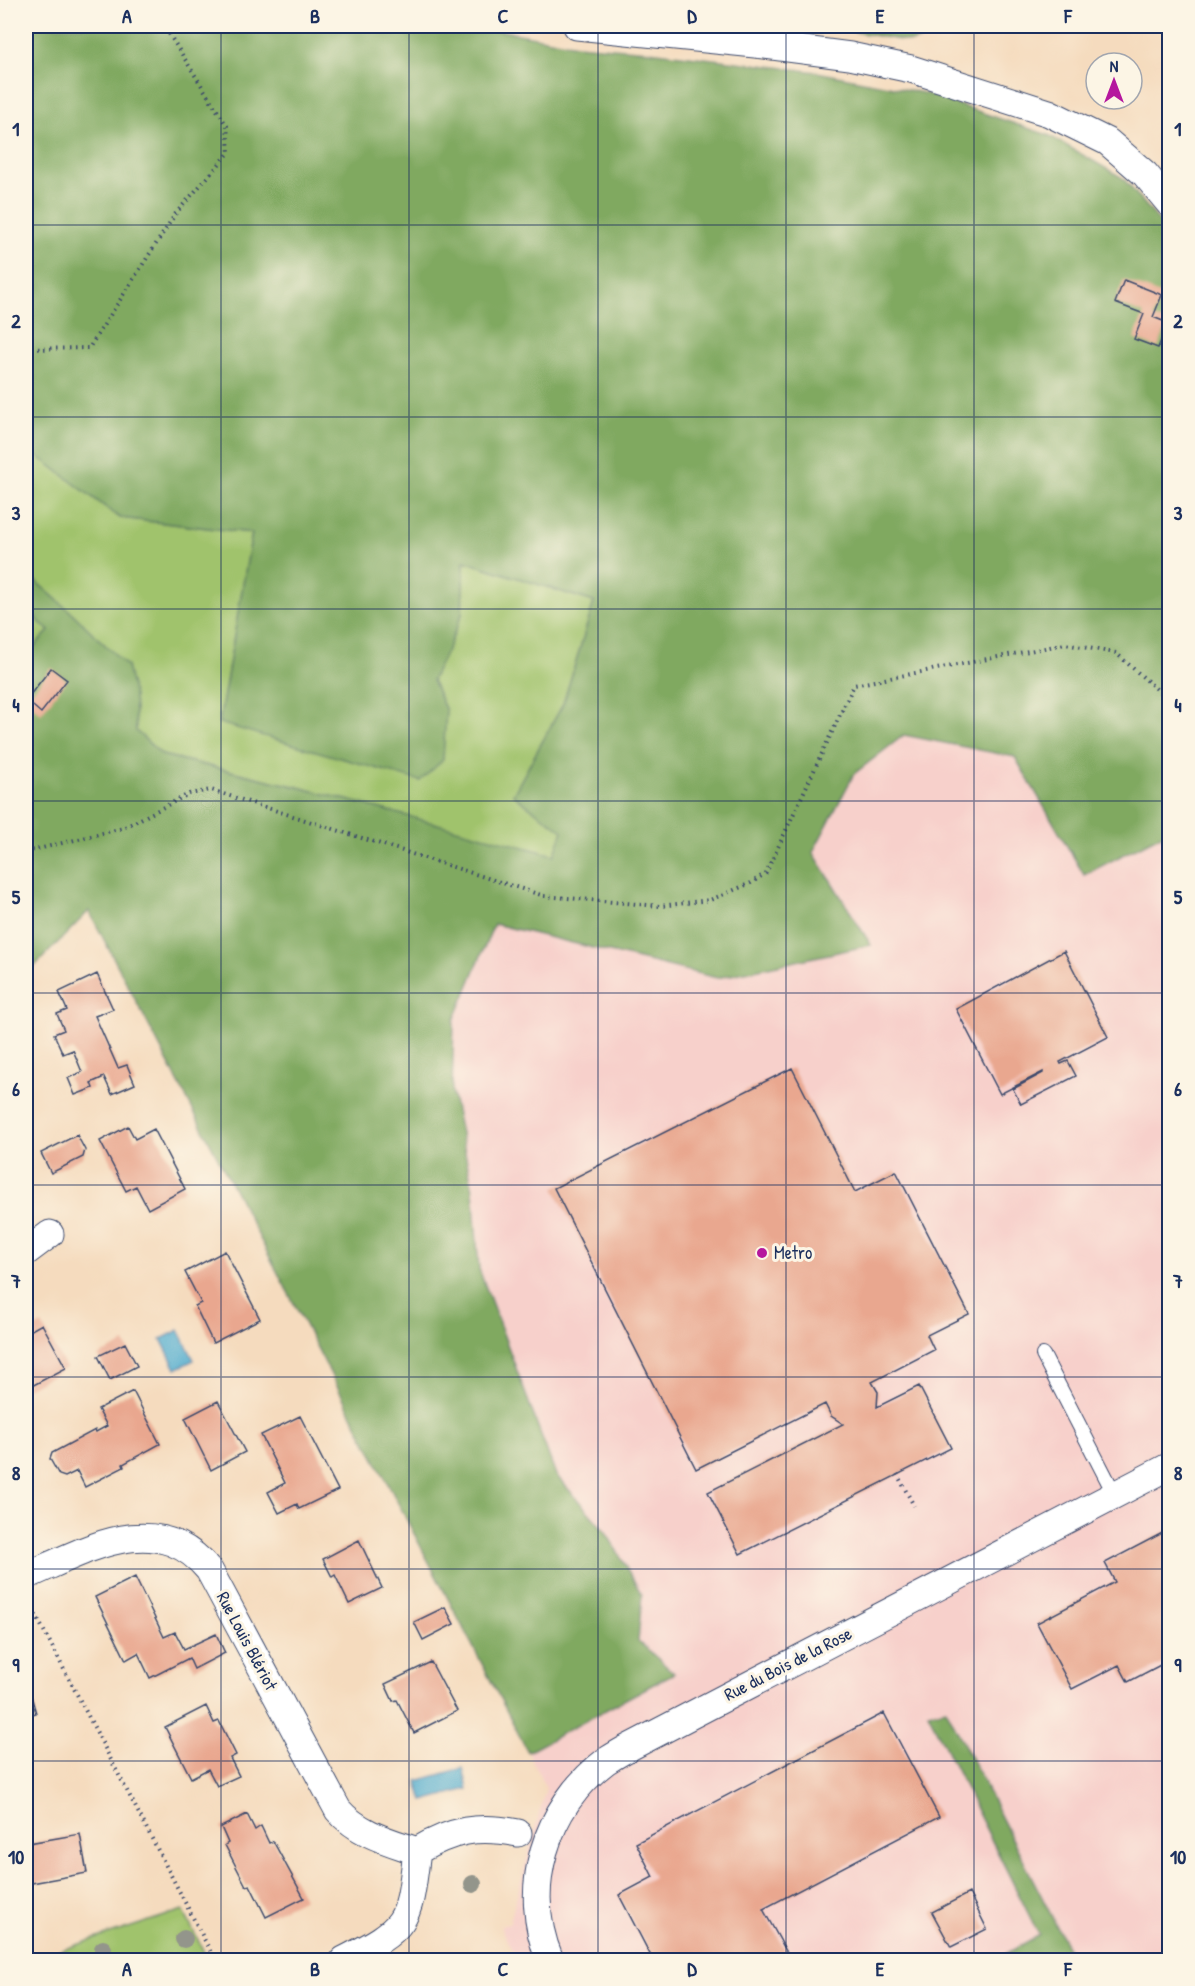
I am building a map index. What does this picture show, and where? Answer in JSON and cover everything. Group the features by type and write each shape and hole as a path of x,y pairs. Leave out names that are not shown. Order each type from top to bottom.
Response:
{"street":[{"path":"577,26 765,45 850,56 911,69 1049,113 1108,142 1145,174 1170,204"},
{"path":"26,1252 51,1234"},
{"name":"Rue du Bois de la Rose","path":"550,1960 539,1926 537,1899 539,1872 545,1846 555,1821 569,1799 607,1760 1170,1466"},
{"name":"Rue Louis Blériot","path":"26,1576 99,1545 123,1538 161,1539 180,1546 192,1554 209,1570 338,1810 361,1831 417,1851"},
{"path":"344,1960 378,1943 399,1926 409,1908 417,1851 448,1834 465,1830 492,1829 518,1833"}],"lane":[{"path":"1043,1355 1115,1495"}],"path":[{"path":"26,350 89,348 176,213 229,153 227,126 164,26"},
{"path":"26,852 123,828 189,794 211,790 544,896 660,906 710,900 751,883 766,873 854,685 1065,644 1116,653 1170,700"},
{"path":"897,1474 914,1506"},
{"path":"26,1595 215,1960"}],"shaded area":[{"path":"904,735 1015,757 1084,875 1169,831 1169,1960 517,1960 500,1927 510,1922 546,1788 528,1752 674,1673 638,1641 642,1595 606,1532 556,1475 479,1269 473,1190 452,1090 454,1021 494,924 717,978 870,945 813,852 854,774"}],"green space":[{"path":"26,26 484,26 577,45 649,51 817,72 924,93 1048,135 1123,178 1169,233 1169,831 1084,875 1015,757 904,735 854,774 813,852 871,945 717,978 494,924 454,1021 452,1091 473,1190 479,1269 556,1475 606,1532 642,1595 638,1641 674,1673 528,1752 89,911 26,975 26,655 49,631 26,609 26,573 127,666 134,696 136,731 162,755 298,787 554,855 563,831 513,795 563,704 594,602 464,561 462,614 432,680 446,711 443,760 420,781 219,723 252,533 120,518 43,460 26,450"},
{"path":"824,26 969,26 911,42"},
{"path":"26,450 43,460 120,518 252,533 219,723 446,711 432,680 462,614 464,561 594,602 563,704 513,795 564,831 555,856 298,787 162,755 136,731 134,696 73,614 26,573"},
{"path":"26,609 49,631 26,655"},
{"path":"946,1709 1074,1960 995,1960 1039,1935 928,1713"},
{"path":"183,1910 208,1960 44,1960 43,1956"}],"water":[{"path":"179,1330 194,1360 176,1369 161,1339"},
{"path":"463,1768 468,1789 423,1801 417,1781"}],"building":[{"path":"1124,280 1162,295 1153,317 1168,323 1158,348 1134,339 1144,314 1115,303"},
{"path":"51,668 67,680 41,713 26,700"},
{"path":"1064,951 1108,1037 1060,1062 1061,1064 1068,1061 1076,1076 1021,1104 1013,1089 1043,1072 1000,1094 956,1009"},
{"path":"97,974 113,1009 95,1016 118,1068 127,1065 135,1084 112,1094 104,1077 91,1083 93,1088 75,1095 68,1078 82,1072 73,1050 63,1054 54,1034 64,1030 57,1014 67,1010 59,992"},
{"name":"Metro","path":"792,1068 855,1192 896,1171 969,1314 927,1335 934,1350 872,1382 878,1392 877,1407 919,1386 951,1448 740,1554 708,1492 843,1424 831,1416 825,1404 696,1469 554,1188"},
{"path":"128,1126 135,1139 154,1129 185,1189 148,1209 136,1186 126,1191 100,1141"},
{"path":"77,1135 85,1150 83,1157 51,1173 41,1153"},
{"path":"225,1251 260,1319 213,1343 195,1306 201,1303 185,1272"},
{"path":"42,1324 66,1368 26,1389 26,1333"},
{"path":"125,1343 137,1366 110,1380 98,1356"},
{"path":"133,1391 160,1444 123,1464 124,1467 85,1487 77,1471 65,1477 59,1475 50,1459 52,1453 107,1426 98,1409"},
{"path":"218,1401 245,1452 211,1470 185,1418"},
{"path":"300,1416 338,1490 299,1509 297,1504 279,1513 268,1492 285,1483 261,1435"},
{"path":"1170,1529 1170,1660 1128,1682 1119,1665 1072,1689 1037,1623 1115,1582 1105,1563"},
{"path":"359,1540 382,1588 349,1604 335,1575 332,1577 323,1559"},
{"path":"135,1577 164,1637 175,1632 184,1649 216,1634 225,1653 194,1669 189,1658 150,1678 138,1653 126,1660 95,1597"},
{"path":"445,1607 454,1624 423,1640 414,1622"},
{"path":"431,1662 457,1711 414,1733 397,1700 393,1701 385,1684"},
{"path":"26,1678 36,1713 26,1716"},
{"path":"206,1706 214,1723 219,1721 236,1755 230,1758 239,1776 217,1786 208,1769 191,1778 165,1727"},
{"path":"884,1713 939,1817 763,1909 791,1960 653,1960 619,1895 653,1877 636,1843"},
{"path":"247,1814 255,1830 261,1826 269,1843 273,1841 304,1898 266,1917 250,1885 246,1886 225,1845 228,1843 221,1827"},
{"path":"80,1834 87,1873 26,1884 26,1847 29,1843"},
{"path":"969,1893 987,1929 951,1947 932,1912"}],"place":[{"name":"Metro","path":"762,1253"}]}
